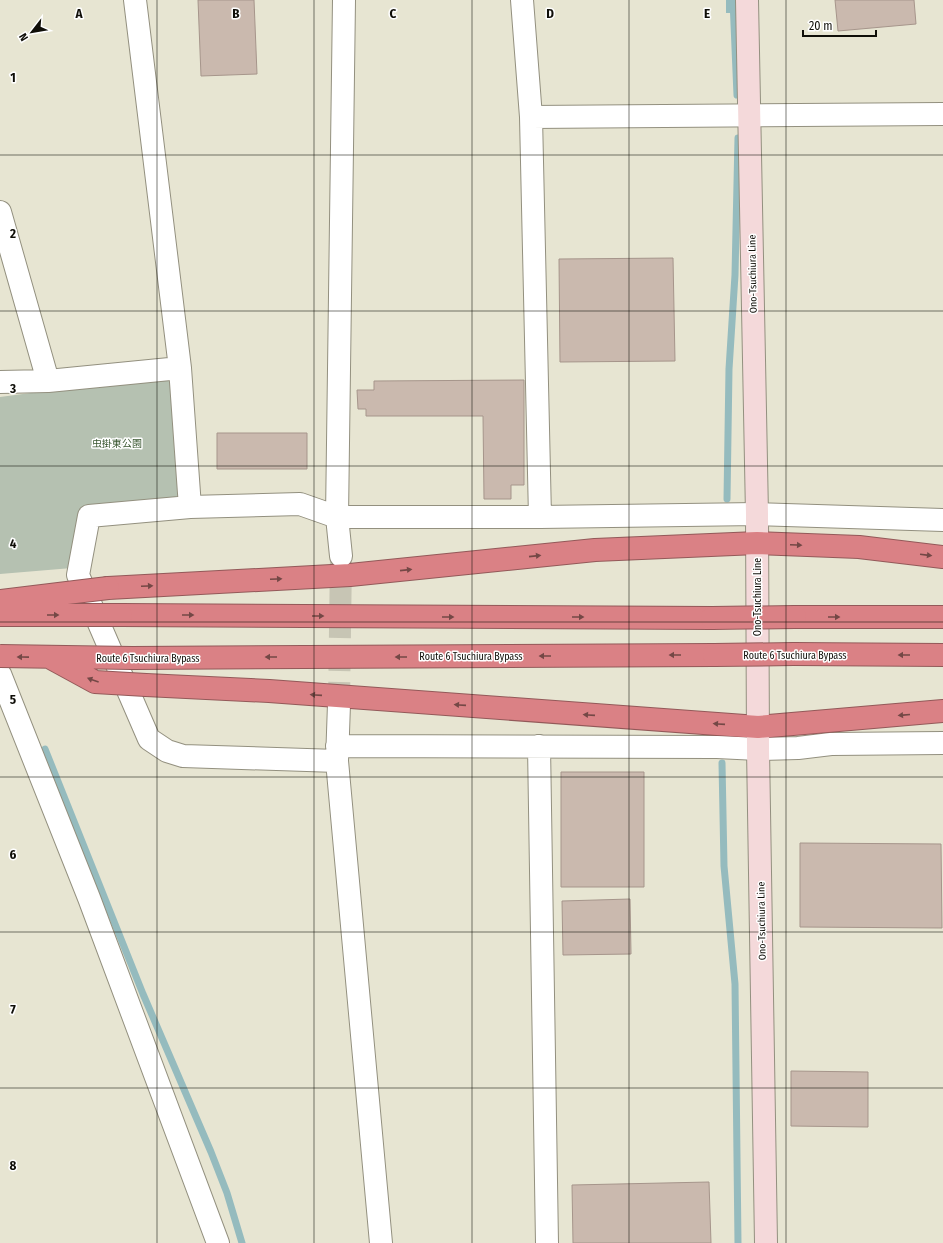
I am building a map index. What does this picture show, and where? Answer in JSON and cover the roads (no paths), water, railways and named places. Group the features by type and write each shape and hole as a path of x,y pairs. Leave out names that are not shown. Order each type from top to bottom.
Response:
{"highway":[{"path":"0,601 108,588 350,576 595,550 757,544 860,547 943,557"},
{"path":"0,615 712,618 943,617"},
{"name":"Route 6 Tsuchiura Bypass","path":"0,656 132,658 794,654 943,655"},
{"path":"49,657 94,682 277,692 758,727 943,712"}],"main road":[{"name":"Ono-Tsuchiura Line","path":"747,0 758,514 758,749 766,1243"}],"street":[{"path":"135,0 180,368 190,507"},
{"path":"341,556 337,517 344,0"},
{"path":"522,0 531,117 540,517"},
{"path":"531,117 943,114"},
{"path":"0,212 48,381"},
{"path":"0,382 48,381 180,368"},
{"path":"943,520 758,514 540,517 337,517 300,504 190,507 90,516 78,575 149,739 167,751 183,756 337,753 539,746 758,749 798,748 831,744 943,743"},
{"path":"0,674 89,898 218,1243"},
{"path":"339,704 337,753 381,1243"},
{"path":"539,746 547,1243"}],"water":[{"path":"726,0 741,0 740,13 726,13"}],"waterway":[{"path":"733,0 737,95"},
{"path":"727,499 729,369 735,275 738,138"},
{"path":"45,749 143,994 211,1152 227,1193 242,1243"},
{"path":"722,763 724,866 735,984 738,1243"}],"tunnel":[{"path":"339,704 341,558"}],"park label":[{"name":"虫掛東公園","path":"117,443"}]}
